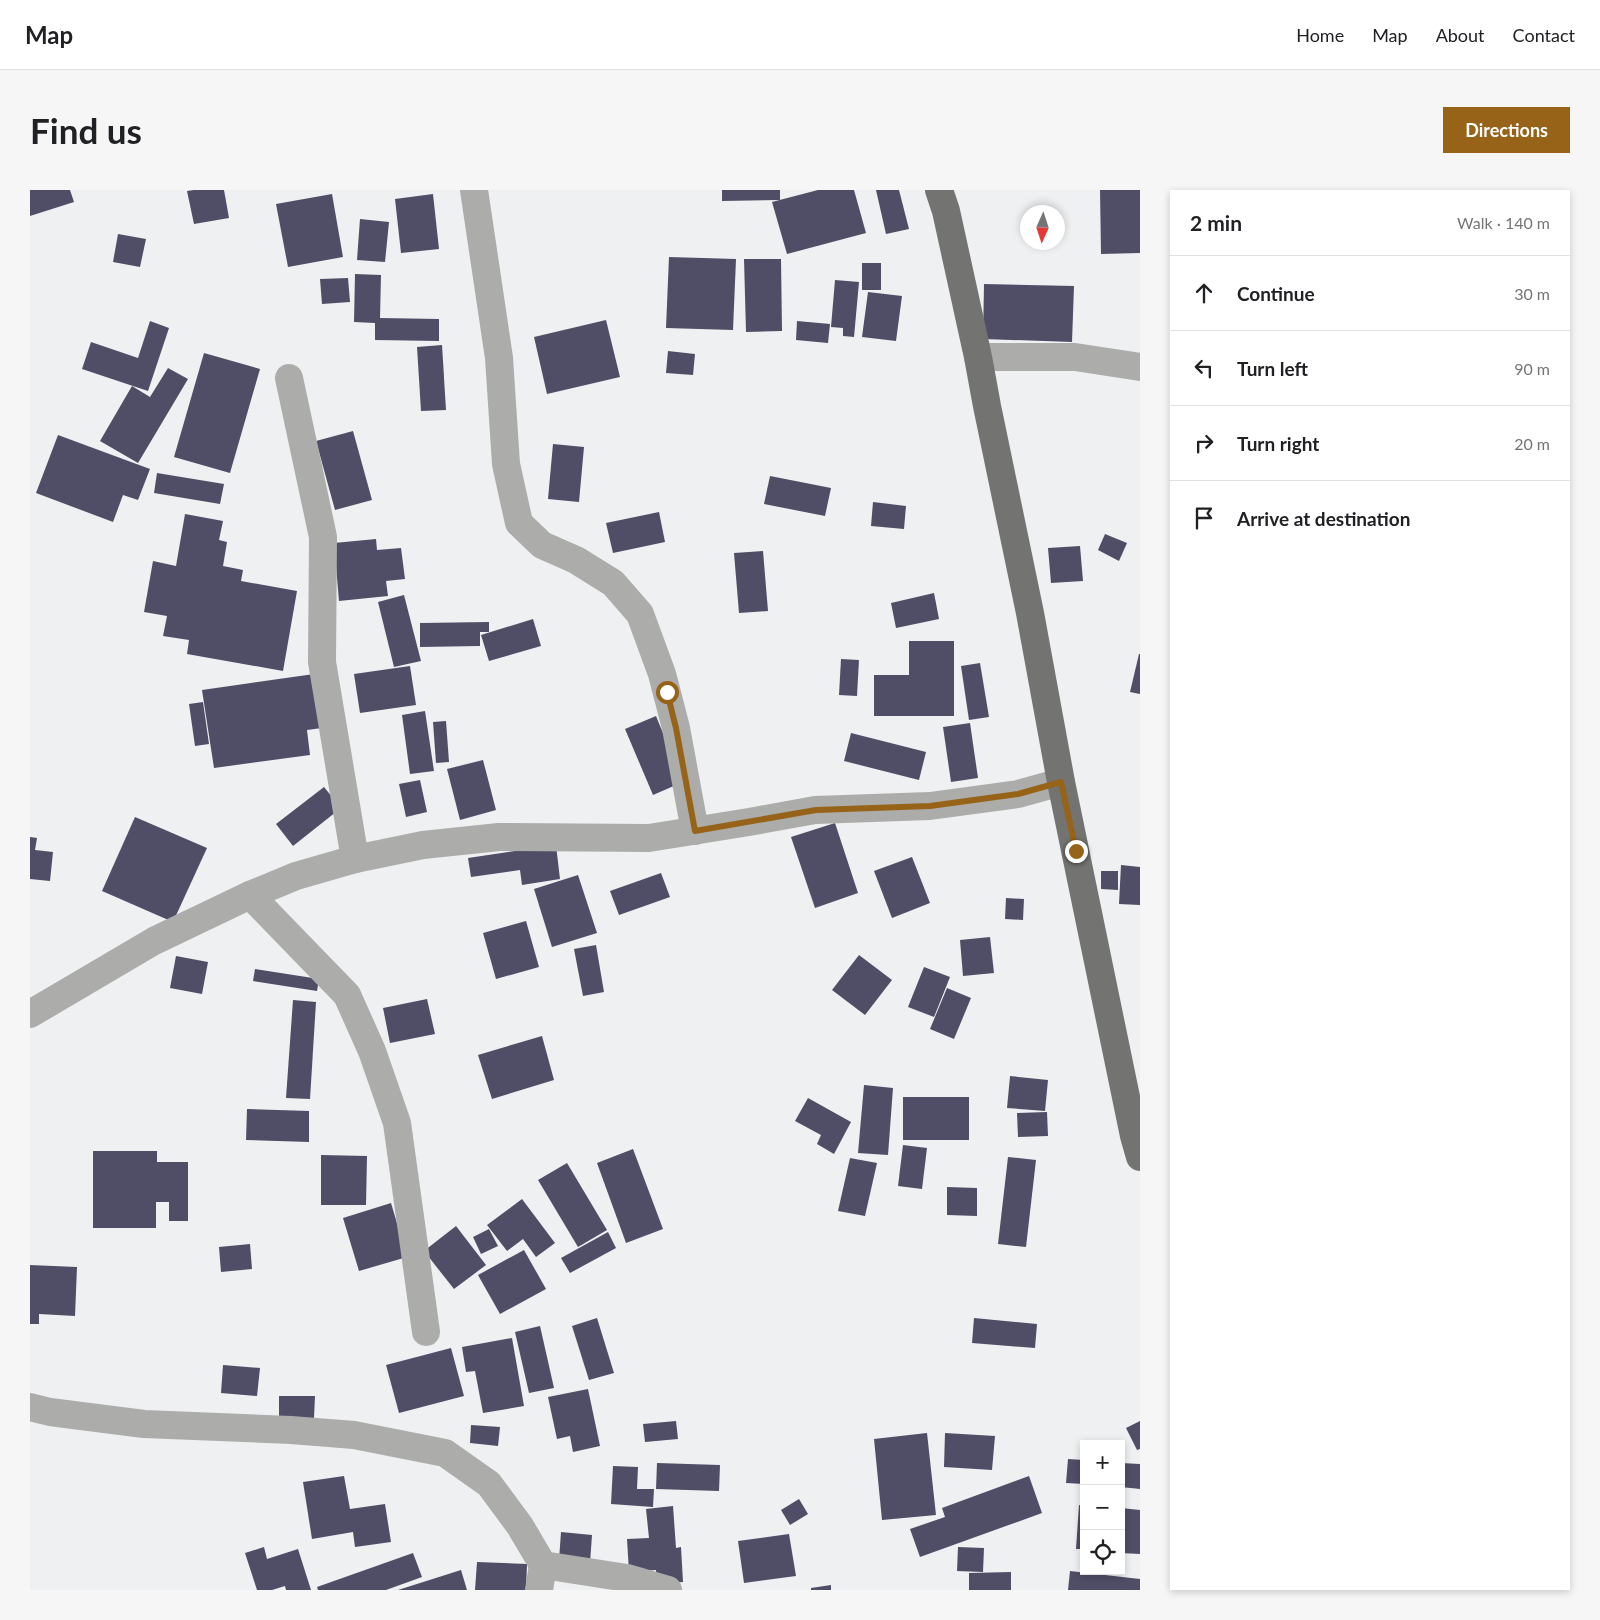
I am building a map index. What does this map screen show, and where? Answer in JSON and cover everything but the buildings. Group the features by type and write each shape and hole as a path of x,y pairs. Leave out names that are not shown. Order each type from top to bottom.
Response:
{"main road":[{"path":"939,190 946,211 978,356 1030,613 1061,782 1134,1136 1140,1157"}],"street":[{"path":"474,190 499,358 506,464 519,523 542,545 576,560 613,583 640,614 662,674 676,728 695,831"},
{"path":"978,356 1075,356 1140,367"},
{"path":"290,378 323,537 322,662 355,858"},
{"path":"30,1014 154,941 250,895 296,876 355,858 423,846 499,836 649,838 816,810 930,806 1018,794 1061,782"},
{"path":"250,895 347,995 372,1052 397,1123 426,1332"},
{"path":"30,1407 50,1412 144,1424 291,1430 354,1435 445,1453 489,1484 520,1526 541,1578 627,1578 668,1590"}],"route":[{"path":"667,692 676,728 695,831 816,810 930,806 1018,794 1061,782 1076,851"}]}
